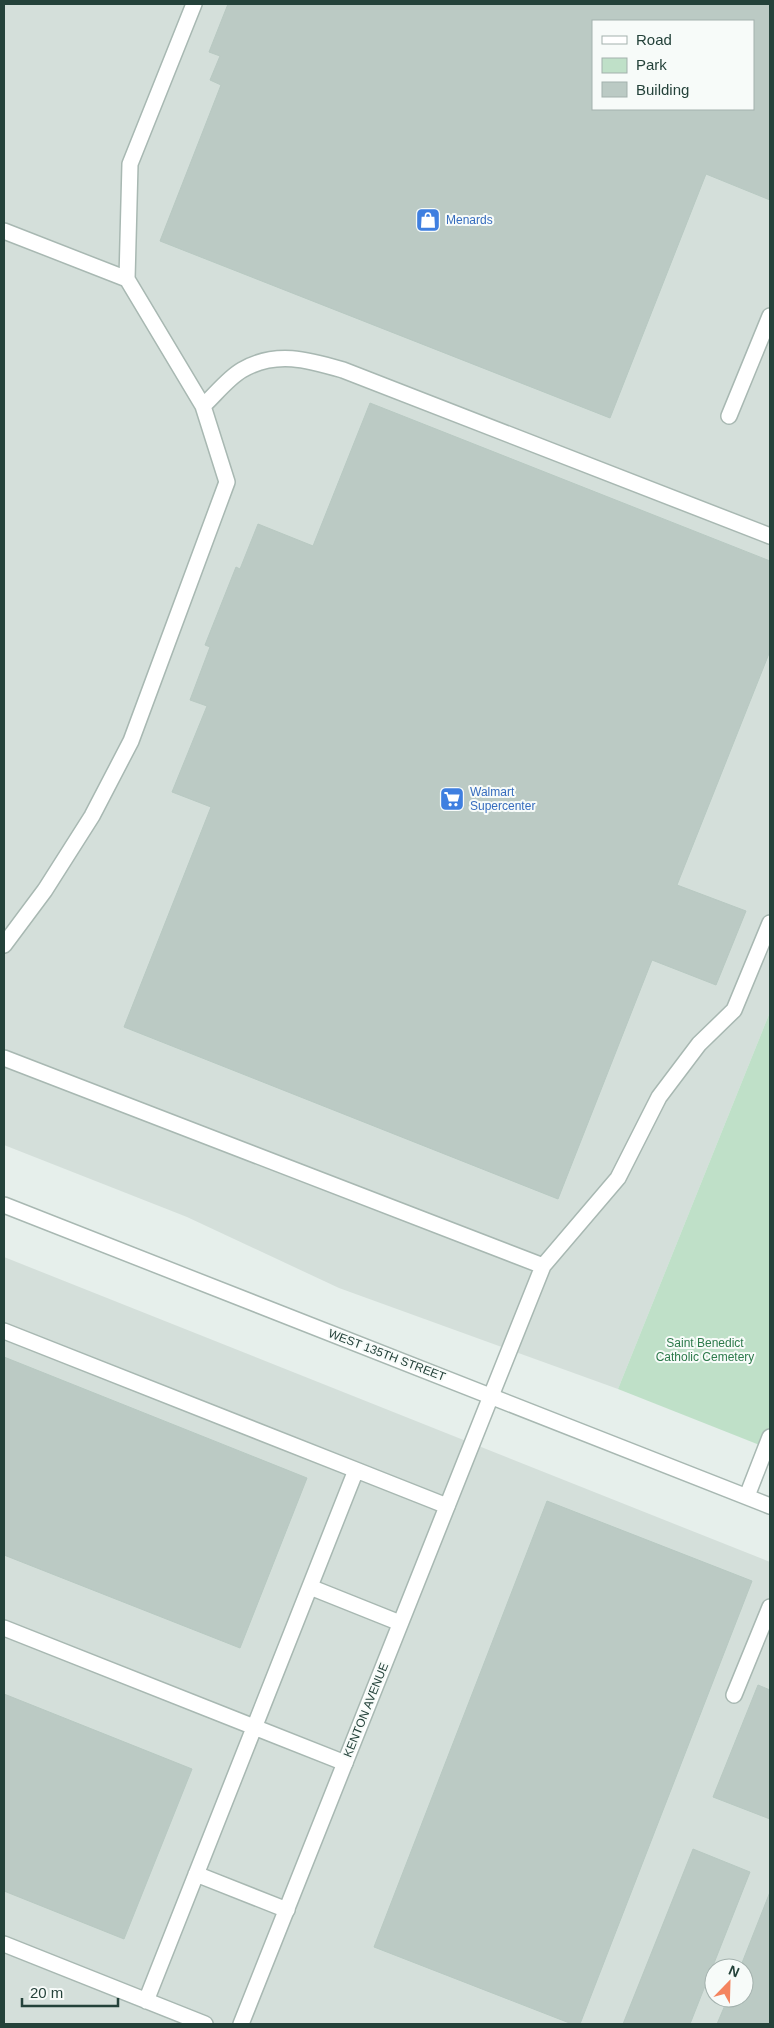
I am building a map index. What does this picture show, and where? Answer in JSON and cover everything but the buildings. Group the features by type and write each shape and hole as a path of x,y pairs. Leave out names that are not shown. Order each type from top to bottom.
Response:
{"street":[{"path":"4,945 45,890 87,824 132,741 227,482 203,406 127,279 130,164 194,4"},
{"path":"4,231 127,279"},
{"path":"729,416 770,316"},
{"path":"203,406 242,370 273,359 302,358 343,370 770,536"},
{"name":"KENTON AVENUE","path":"241,2024 543,1266 618,1178 659,1097 699,1044 734,1010 770,923"},
{"path":"4,1058 543,1266"},
{"name":"WEST 135TH STREET","path":"4,1205 770,1506"},
{"path":"4,1331 447,1506"},
{"path":"747,1496 770,1437"},
{"path":"146,2001 356,1470"},
{"path":"310,1587 400,1624"},
{"path":"734,1695 765,1637 770,1607"},
{"path":"4,1628 345,1763"},
{"path":"196,1874 287,1910"},
{"path":"4,1944 206,2024"}],"shaded area":[{"path":"4,4 770,4 770,1012 618,1389 339,1288 187,1217 4,1145"},
{"path":"4,1257 770,1562 770,2024 4,2024"}],"green space":[{"name":"Saint Benedict Catholic Cemetery","path":"770,1012 770,1449 618,1389"}],"place":[{"name":"Menards","path":"428,220"},
{"name":"Walmart Supercenter","path":"452,799"}]}
